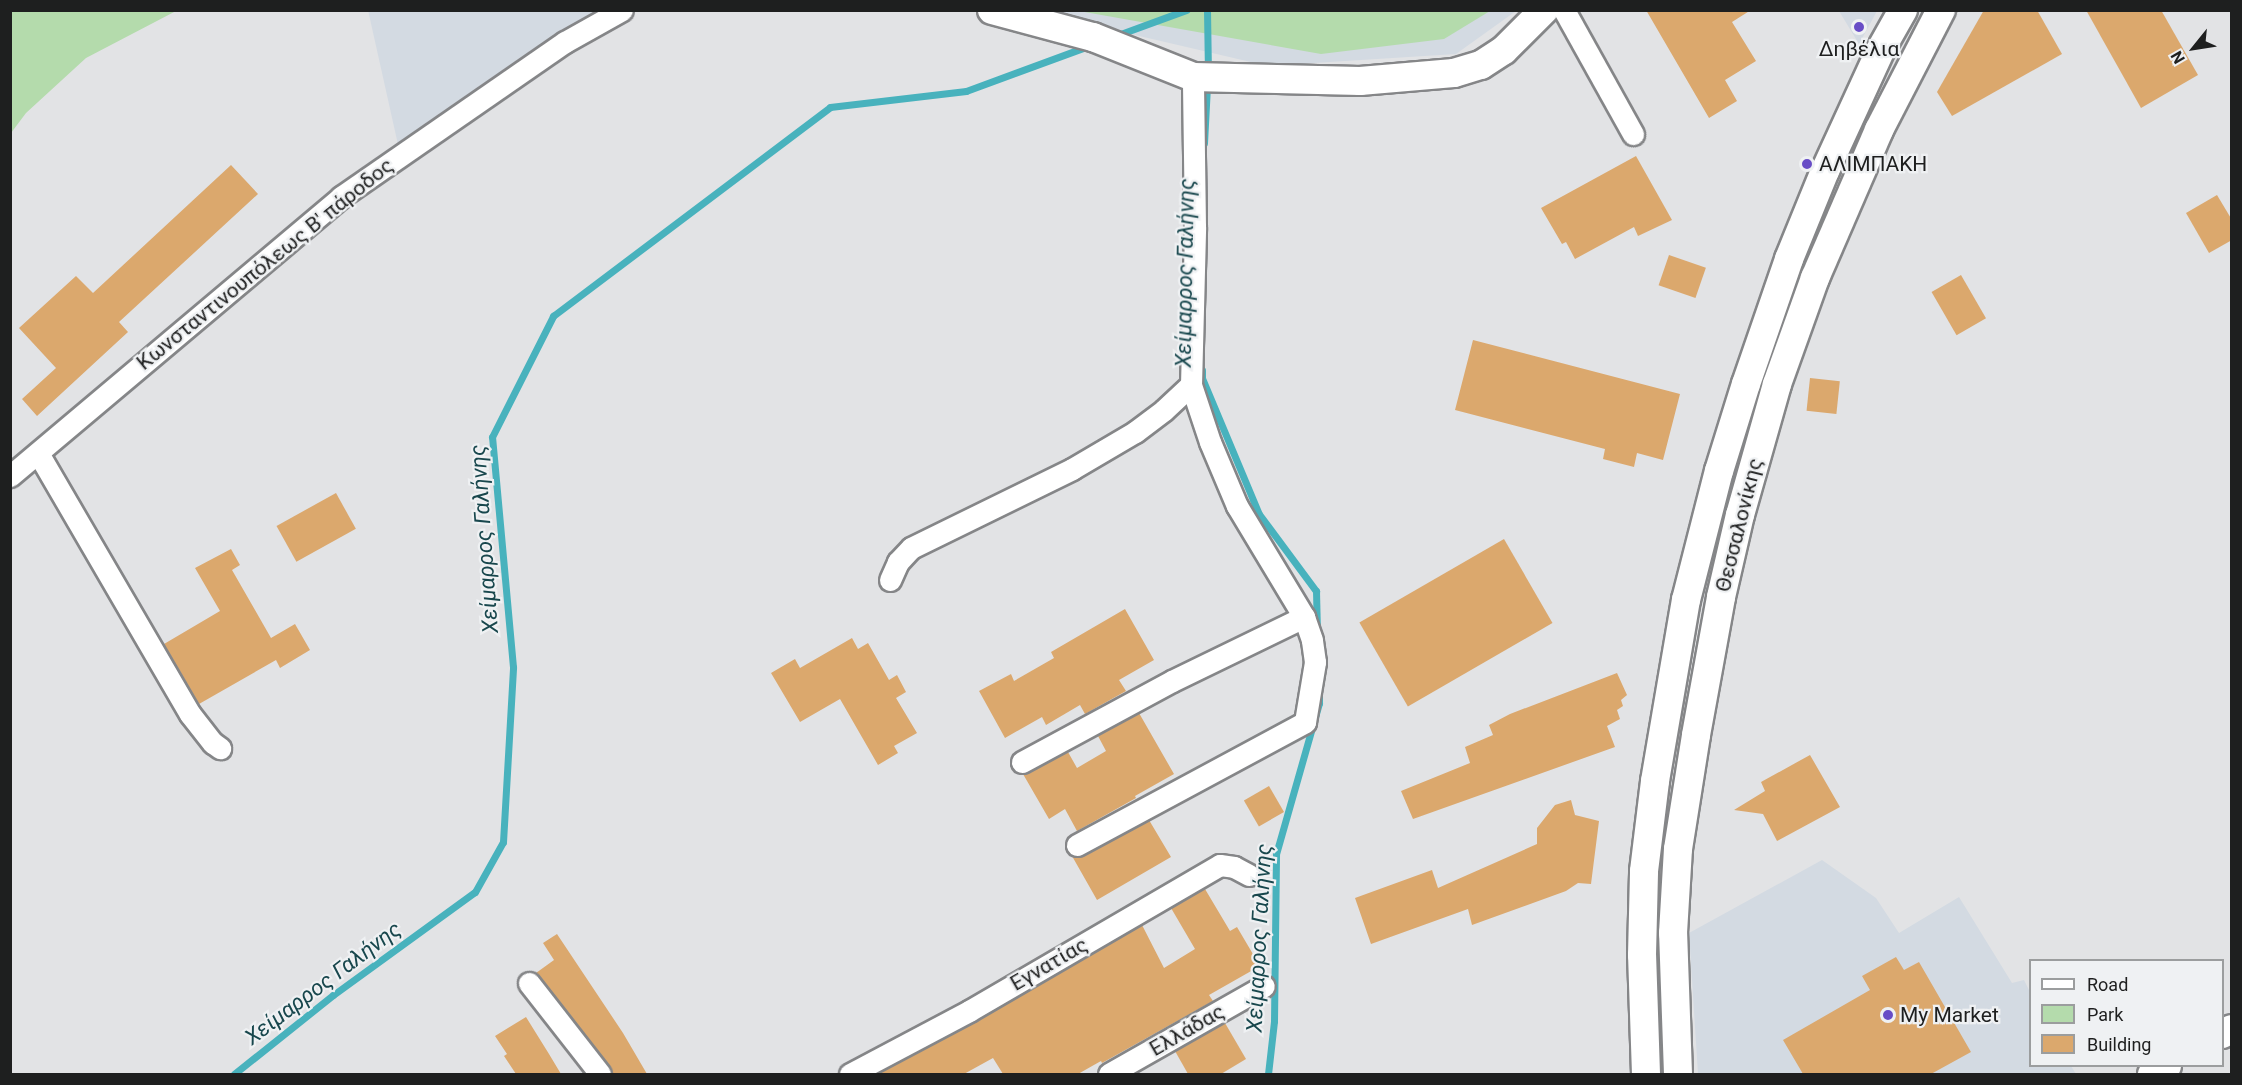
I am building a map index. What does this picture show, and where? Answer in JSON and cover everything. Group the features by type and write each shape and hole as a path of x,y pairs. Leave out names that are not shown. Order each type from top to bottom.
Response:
{"main road":[{"path":"992,10 1094,37 1193,76 1360,81 1454,73 1481,64 1504,50 1544,10"},
{"name":"Θεσσαλονίκης","path":"1646,1074 1642,955 1644,871 1655,781 1686,600 1719,471 1746,384 1790,259 1844,130 1881,49 1903,10"},
{"name":"Θεσσαλονίκης","path":"1678,1074 1672,933 1678,849 1698,724 1737,525 1774,394 1815,278 1879,130 1941,10"}],"street":[{"name":"Κωνσταντινουπόλεως Β' πάροδος","path":"10,476 341,197 565,42 622,10"},
{"path":"1564,10 1633,134"},
{"path":"1077,845 1305,722 1315,662 1312,640 1304,617 1237,506 1210,442 1191,385 1195,226 1193,76"},
{"path":"890,580 898,562 911,548 1081,464 1135,432 1191,385"},
{"path":"38,453 190,714 213,743 220,748"},
{"path":"1022,762 1172,681 1304,617"},
{"name":"Εγνατίας","path":"850,1074 969,1011 1220,865 1234,867 1249,875"},
{"path":"529,983 600,1074"},
{"name":"Ελλάδας","path":"1109,1074 1264,986"}],"shaded area":[{"path":"368,10 607,11 403,167"},
{"path":"1032,11 1516,11 1456,54 1268,66"},
{"name":"Δηβέλια","path":"1839,11 1877,11 1859,44"},
{"path":"1822,860 1876,898 1899,933 1959,897 2012,983 2024,980 2029,990 2029,1067 2072,1067 2076,1074 1698,1074 1689,933"}],"green space":[{"path":"11,10 176,11 86,58 26,113 11,133"},
{"path":"1079,11 1490,11 1444,39 1321,54"}],"building":[{"path":"1646,10 1751,10 1732,22 1756,61 1725,80 1737,101 1709,118"},
{"path":"1984,10 2037,10 2062,54 1952,116 1937,92"},
{"path":"2086,10 2161,10 2198,75 2141,108"},
{"path":"1636,156 1672,220 1638,236 1634,227 1575,259 1566,242 1562,244 1541,208"},
{"path":"231,165 258,194 119,322 128,332 37,416 22,399 56,368 19,328 76,276 93,293"},
{"path":"2217,195 2232,220 2232,240 2209,253 2186,213"},
{"path":"1669,255 1706,268 1695,298 1659,285"},
{"path":"1961,275 1986,318 1957,335 1932,292"},
{"path":"1473,340 1680,394 1663,460 1637,453 1634,467 1603,459 1605,449 1455,410"},
{"path":"1810,378 1840,381 1836,414 1807,411"},
{"path":"336,493 356,529 296,562 277,526"},
{"path":"1504,539 1553,623 1408,707 1359,622"},
{"path":"231,549 240,565 232,570 271,638 295,624 310,650 280,668 276,660 199,704 164,644 220,611 195,568"},
{"path":"1125,609 1154,660 1119,680 1126,691 1085,714 1080,705 1046,725 1042,717 1005,738 979,691 1011,674 1014,681 1054,658 1051,652"},
{"path":"852,638 858,649 868,643 889,680 897,675 906,692 896,698 917,733 894,746 898,753 878,765 840,699 800,722 771,673 795,659 800,668"},
{"path":"1617,673 1627,695 1621,700 1623,706 1617,710 1620,719 1607,726 1615,747 1413,819 1401,791 1470,763 1465,747 1493,735 1489,725 1510,714"},
{"path":"1139,713 1174,774 1077,831 1065,809 1049,819 1023,774 1068,752 1077,768 1106,751 1098,736"},
{"path":"1810,755 1840,807 1777,841 1763,814 1734,810 1765,791 1761,782"},
{"path":"1269,786 1284,812 1259,826 1244,801"},
{"path":"1571,800 1575,815 1599,821 1591,884 1578,883 1566,891 1472,925 1468,909 1371,944 1355,898 1432,870 1438,888 1537,844 1537,828 1555,805"},
{"path":"1149,820 1171,857 1097,900 1072,856 1083,856"},
{"path":"1205,889 1230,931 1237,927 1260,966 1209,995 1213,1001 1078,1074 1003,1074 993,1058 964,1074 876,1074 975,1022 1142,925 1164,968 1195,949 1171,908"},
{"path":"557,934 623,1033 647,1074 612,1074 610,1066 536,973 554,960 543,943"},
{"name":"My Market","path":"1896,957 1904,970 1919,962 1971,1052 1931,1074 1803,1074 1783,1040 1870,990 1862,976"},
{"path":"526,1017 561,1074 516,1074 504,1056 507,1054 495,1036"},
{"path":"1225,1023 1246,1059 1221,1074 1188,1074 1175,1051"}],"waterway":[{"name":"Χείμαρρος Γαλήνης","path":"1115,36 1186,10"},
{"name":"Χείμαρρος Γαλήνης","path":"1207,10 1208,71"},
{"name":"Χείμαρρος Γαλήνης","path":"234,1074 333,995 475,892 503,842 513,667 492,437 553,316 830,107 966,91 1088,46"},
{"name":"Χείμαρρος Γαλήνης","path":"1204,143 1207,85"},
{"name":"Χείμαρρος Γαλήνης","path":"1202,370 1202,378 1259,514 1316,591 1317,631"},
{"name":"Χείμαρρος Γαλήνης","path":"1268,1074 1274,1021 1276,854 1319,703 1319,690"}],"place":[{"name":"Δηβέλια","path":"1859,27"},
{"name":"ΑΛΙΜΠΑΚΗ","path":"1807,164"},
{"name":"My Market","path":"1888,1015"}]}
